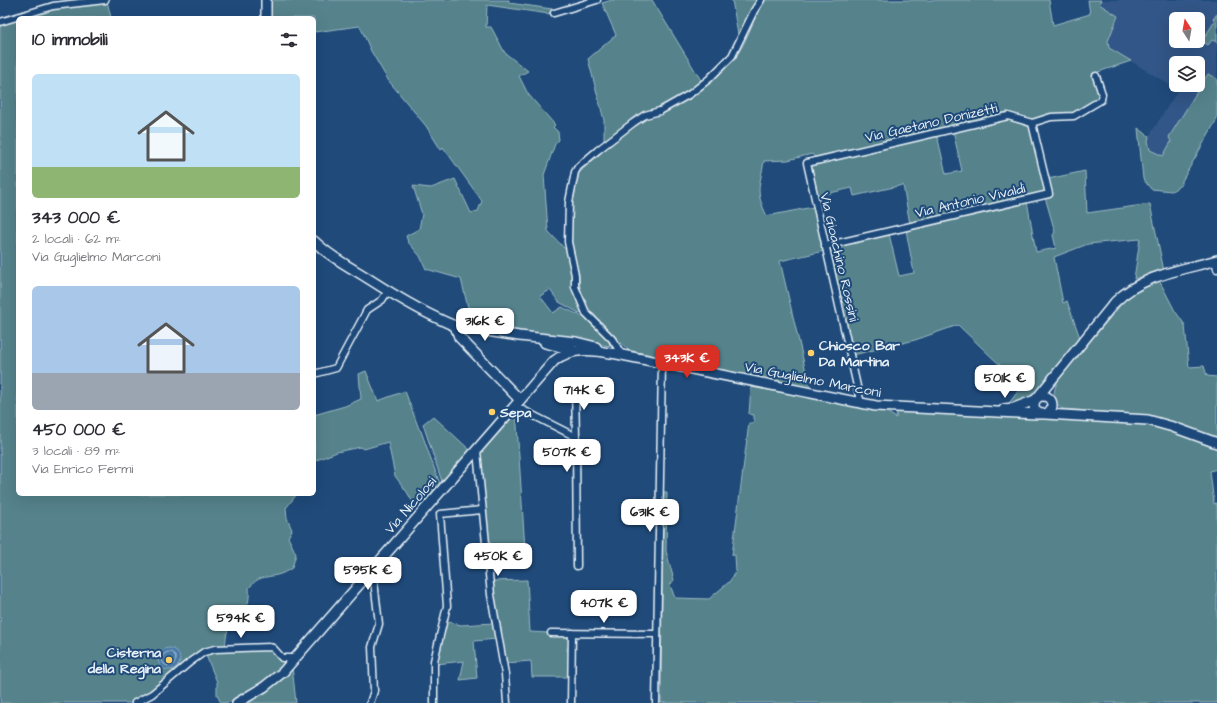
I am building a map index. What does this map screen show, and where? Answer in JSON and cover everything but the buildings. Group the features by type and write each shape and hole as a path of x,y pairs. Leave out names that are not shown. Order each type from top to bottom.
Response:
{"main road":[{"path":"266,0 266,16"},
{"path":"316,243 333,257 388,291 436,319 455,326 519,336 576,342 622,355"},
{"path":"1042,414 1034,407 1036,399 1115,302 1129,290 1154,277 1216,263"},
{"path":"455,326 459,337 512,394 518,403"},
{"path":"519,336 577,351"},
{"name":"Via Guglielmo Marconi","path":"518,403 560,356 577,351 595,351 622,355 861,404 979,411"},
{"path":"1042,414 1051,411 1052,390 1059,372"},
{"path":"979,411 1014,408 1044,396 1061,411 1088,416"},
{"name":"Via Nicolosi","path":"237,703 275,680 296,658 518,403"},
{"path":"979,411 1148,420 1173,427 1217,443"}],"street":[{"path":"20,16 54,6 105,0"},
{"path":"554,13 597,0"},
{"path":"622,355 612,339 586,313 575,287 576,275 568,242 569,202 574,172 598,150 633,123 645,115 660,111 690,94 709,79 732,56 761,0"},
{"path":"0,22 16,17"},
{"path":"1032,123 1051,117 1074,116 1101,100 1102,94 1096,76"},
{"name":"Via Gaetano Donizetti","path":"807,163 1008,116 1032,123"},
{"name":"Via Antonio Vivaldi","path":"825,246 1049,194 1032,123"},
{"name":"Via Gioachino Rossini","path":"807,163 861,404"},
{"path":"316,373 336,368 367,310 382,300 388,291"},
{"path":"656,703 662,364"},
{"path":"575,386 577,566"},
{"path":"518,403 576,437"},
{"path":"477,451 491,595 506,674 507,703"},
{"path":"434,703 434,661 447,606 440,514 482,510"},
{"path":"370,703 374,691 372,647 379,624 374,581 371,571"},
{"path":"551,633 657,634"},
{"path":"571,703 572,633"},
{"path":"135,703 152,694 190,662 209,651 270,647 274,648 282,658 296,658"}],"shaded area":[{"path":"1101,0 1217,0 1217,14 1213,19 1215,20 1212,39 1217,42 1217,79 1208,74 1205,80 1205,56 1169,56 1169,85 1109,48 1108,41 1118,16 1099,4"},
{"path":"1177,92 1198,92 1163,157 1149,150 1149,136"}],"green space":[{"path":"270,0 509,0 509,3 552,9 549,14 487,5 486,27 491,27 505,53 528,71 519,76 528,94 555,125 553,127 558,132 559,140 555,144 544,175 548,231 566,250 574,275 572,288 583,311 579,313 559,302 550,290 540,296 553,313 562,307 584,317 598,326 608,338 610,346 472,324 461,279 426,269 420,256 408,242 406,236 419,229 422,214 413,186 431,188 455,179 471,213 478,211 482,201 443,147 441,150 426,126 388,80 371,51 360,26 316,32 316,16 271,16"},
{"path":"612,0 652,0 702,82 672,102 635,116 604,142 604,120 588,59 616,35 602,3"},
{"path":"732,0 759,0 739,40"},
{"path":"764,0 1049,0 1053,25 1090,14 1088,0 1101,0 1099,4 1118,16 1108,41 1109,48 1131,61 1092,74 1099,94 1098,99 1073,114 1031,121 1006,113 816,159 812,154 788,160 764,161 759,194 767,216 813,207 824,251 780,261 810,389 628,350 586,306 580,287 579,276 570,242 572,203 579,173 614,141 643,119 674,107 686,99 687,101 691,96 719,74 732,61 742,47"},
{"path":"107,1 111,16 24,16 54,7"},
{"path":"1217,14 1217,42 1212,40 1208,45 1205,43 1205,36 1215,21 1213,19"},
{"path":"16,18 16,496 295,496 286,508 287,518 292,530 288,537 296,554 292,568 281,574 258,579 252,584 249,588 249,600 247,607 243,615 230,626 226,636 225,647 212,648 132,703 0,703 0,23"},
{"path":"1208,74 1217,79 1217,119 1182,181 1182,184 1172,191 1151,189 1143,179 1138,128 1149,136 1148,141 1150,150 1163,156 1171,142 1169,137 1197,92 1205,92 1205,79"},
{"path":"1007,119 1032,128 1045,189 1044,193 910,224 903,185 854,196 852,188 817,196 811,169 811,166 814,164 937,135 946,174 962,171 953,131"},
{"path":"1085,171 1087,213 1150,204 1164,271 1134,279 1140,239 1088,244 1054,257 1063,303 1067,301 1080,338 1036,391 1027,399 1007,406 1022,386 958,325 915,340 853,355 827,248 889,234 899,276 914,273 906,230 1027,201 1036,252 1056,248 1053,235 1055,232 1045,197 1048,179"},
{"path":"1159,280 1175,311 1185,325 1189,367 1204,366 1207,376 1217,377 1217,438 1146,415 1063,409 1054,399 1054,391 1059,378 1125,300 1139,289"},
{"path":"366,371 378,401 405,391 441,487 419,513 407,492 395,476 388,442 364,449 361,447 337,452 316,460 316,414 345,406 361,399 359,374"},
{"path":"751,387 886,411 896,418 897,412 1131,422 1170,431 1217,447 1217,469 1210,471 1214,504 1217,503 1217,703 661,703 663,492 667,492 666,551 674,580 670,585 675,598 709,599 729,582 736,572 735,555 732,555 749,423 754,423 754,415 749,414"},
{"path":"516,410 526,565 490,565 480,451"},
{"path":"433,416 472,452 443,485 423,424"},
{"path":"527,580 530,632 569,636 569,647 567,648 567,651 569,652 569,677 532,677 531,661 506,663 492,581"},
{"path":"445,621 461,625 494,623 497,639 474,641 477,678 460,680 464,661 436,664 440,638"},
{"path":"268,648 291,659 268,680 250,693 231,702 221,703 217,695 217,682 205,653 215,651 227,652 239,649"},
{"path":"292,666 296,703 243,703"}],"water":[{"name":"Cisterna della Regina","path":"169,648 177,651 180,659 177,667 169,670 161,667 158,659 161,651"}],"place":[{"name":"Chiosco Bar Da Martina","path":"811,353"},
{"name":"Sepa","path":"492,412"},
{"name":"Cisterna della Regina","path":"169,660"}]}
